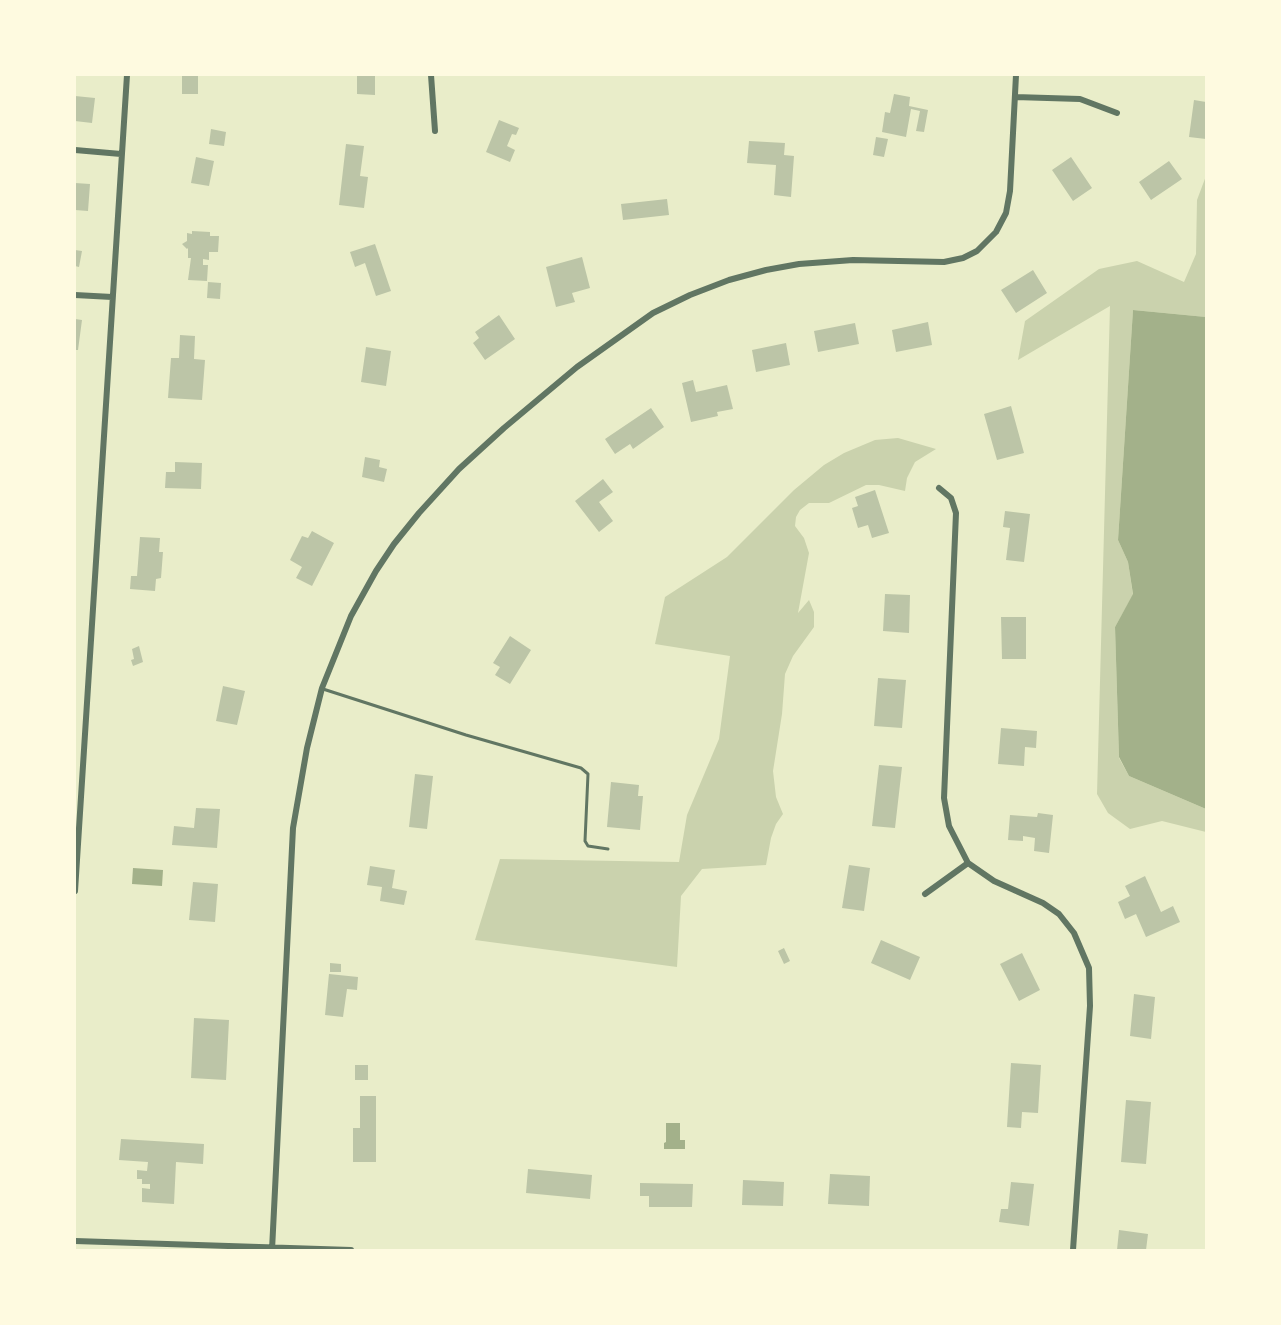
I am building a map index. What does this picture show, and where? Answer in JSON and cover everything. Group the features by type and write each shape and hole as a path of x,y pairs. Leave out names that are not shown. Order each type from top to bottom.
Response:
{"street":[{"path":"75,891 78,808 127,75"},
{"path":"431,75 435,131"},
{"path":"272,1249 293,828 307,748 322,688 351,616 376,571 419,513 459,469 504,428 577,367 637,323 690,294 729,280 799,264 853,260 944,262 963,258 977,251 996,232 1006,213 1010,191 1016,75"},
{"path":"1015,97 1080,99 1118,113"},
{"path":"75,150 122,154"},
{"path":"75,294 112,297"},
{"path":"939,488 951,498 956,522 945,798 950,826 968,863 994,880 1043,903 1059,914 1074,933 1089,968 1090,1006 1073,1250"},
{"path":"926,894 968,863"},
{"path":"75,1242 351,1250"}],"lane":[{"path":"322,688 466,735 581,768 588,774 585,841 588,846 609,849"}],"shaded area":[{"path":"1206,176 1206,317 1133,310 1118,540 1128,562 1133,595 1115,627 1119,758 1129,776 1206,809 1206,832 1162,821 1130,829 1108,813 1097,794 1110,306 1018,360 1025,321 1099,269 1137,261 1184,282 1196,254 1197,200"},
{"path":"1133,310 1206,317 1206,809 1129,776 1119,757 1115,627 1133,594 1128,562 1118,540"},
{"path":"898,438 936,449 915,462 907,478 905,491 879,485 866,485 829,503 809,503 800,510 796,517 795,526 804,538 809,553 798,613 809,600 814,612 814,627 793,656 785,674 782,714 773,771 776,797 783,814 771,838 766,865 702,869 681,896 677,967 475,940 500,859 679,862 687,815 719,739 730,656 655,644 665,597 727,557 794,490 824,465 844,453 875,440"},
{"path":"133,868 163,870 162,886 132,884"},
{"path":"666,1123 680,1123 680,1140 685,1140 685,1149 664,1149"}],"building":[{"path":"182,75 198,75 198,94 182,94"},
{"path":"357,75 375,75 375,95 357,94"},
{"path":"894,94 910,97 909,106 928,110 924,132 916,131 920,111 911,109 906,137 882,132 885,112 890,113"},
{"path":"75,96 95,98 92,123 75,121"},
{"path":"1194,100 1206,102 1206,139 1189,137"},
{"path":"499,120 519,128 516,135 512,134 507,146 515,150 510,162 486,152"},
{"path":"211,129 226,132 224,146 209,144"},
{"path":"876,137 888,139 884,157 873,155"},
{"path":"749,141 785,143 784,155 794,156 791,197 774,195 776,165 747,163"},
{"path":"346,144 364,146 360,176 368,177 364,208 339,205"},
{"path":"196,157 214,161 209,186 191,183"},
{"path":"1071,157 1092,188 1073,201 1052,170"},
{"path":"1169,161 1182,179 1151,200 1139,182"},
{"path":"75,183 90,184 88,211 75,210"},
{"path":"667,199 669,215 623,220 621,204"},
{"path":"192,231 210,232 210,236 219,236 218,252 209,252 209,260 203,259 203,265 208,265 207,281 188,280 191,258 188,258 188,248 182,244 187,241 187,233 192,234"},
{"path":"375,244 391,291 376,296 365,263 355,267 350,252"},
{"path":"75,250 82,251 79,267 75,266"},
{"path":"582,257 590,288 572,293 575,302 556,307 546,267"},
{"path":"1033,270 1047,293 1016,313 1001,290"},
{"path":"208,282 221,283 220,299 207,298"},
{"path":"499,315 515,339 485,360 473,343 479,338 475,332"},
{"path":"75,319 82,320 78,350 75,350"},
{"path":"928,322 932,345 896,352 892,330"},
{"path":"855,323 859,344 818,352 814,331"},
{"path":"180,335 195,336 194,359 205,360 202,400 168,398 171,358 179,358"},
{"path":"786,343 790,365 756,372 752,350"},
{"path":"366,347 391,351 386,386 361,382"},
{"path":"693,380 696,392 727,385 733,409 717,412 718,416 691,422 682,383"},
{"path":"1011,406 1024,453 997,460 984,414"},
{"path":"651,408 664,427 633,449 630,444 615,454 605,439"},
{"path":"365,457 380,460 379,467 387,469 384,482 362,477"},
{"path":"175,462 202,463 201,489 165,488 166,472 175,472"},
{"path":"603,479 613,492 599,502 613,521 599,532 575,501"},
{"path":"875,490 889,533 872,538 868,525 858,528 852,508 858,506 855,497"},
{"path":"1005,511 1030,514 1024,562 1006,560 1010,528 1003,527"},
{"path":"312,531 334,543 312,586 296,578 302,567 290,560 302,536 308,538"},
{"path":"140,537 160,538 159,552 163,552 161,578 156,579 155,591 130,589 131,576 137,576"},
{"path":"885,594 910,595 909,633 883,631"},
{"path":"1001,617 1026,617 1026,659 1002,659"},
{"path":"510,636 531,650 510,684 495,675 500,667 493,663"},
{"path":"139,646 143,662 133,666 132,649"},
{"path":"878,678 906,680 902,728 874,726"},
{"path":"223,686 245,691 237,725 216,721"},
{"path":"1001,728 1037,731 1036,748 1025,747 1024,766 998,764"},
{"path":"879,765 902,767 895,828 872,826"},
{"path":"415,774 433,776 427,829 409,827"},
{"path":"611,782 639,785 638,796 643,796 640,830 607,827"},
{"path":"196,808 220,809 217,848 172,845 174,826 194,828"},
{"path":"1038,813 1053,815 1049,853 1034,851 1035,838 1023,836 1023,841 1008,840 1010,815 1037,817"},
{"path":"849,865 870,868 864,911 842,908"},
{"path":"370,866 395,870 392,888 407,891 404,905 380,901 382,887 367,885"},
{"path":"1145,876 1161,912 1173,906 1180,922 1146,937 1136,914 1125,919 1118,902 1130,896 1125,886"},
{"path":"193,882 218,884 215,922 189,920"},
{"path":"881,940 920,957 910,980 871,963"},
{"path":"784,948 790,961 784,964 778,951"},
{"path":"1022,953 1040,990 1019,1001 1000,964"},
{"path":"330,963 341,964 341,972 330,972"},
{"path":"329,974 358,977 357,990 347,989 343,1017 325,1015"},
{"path":"1134,994 1155,997 1151,1039 1130,1036"},
{"path":"194,1018 229,1020 226,1080 191,1078"},
{"path":"1011,1063 1041,1065 1038,1113 1022,1112 1021,1128 1007,1127"},
{"path":"355,1065 368,1065 368,1080 355,1080"},
{"path":"360,1096 376,1096 376,1162 353,1162 353,1128 360,1128"},
{"path":"1126,1100 1151,1102 1146,1164 1121,1162"},
{"path":"121,1139 204,1144 203,1164 176,1162 174,1204 142,1202 142,1188 150,1189 150,1184 142,1184 142,1179 137,1179 137,1170 147,1171 148,1162 119,1160"},
{"path":"528,1169 592,1175 590,1199 526,1193"},
{"path":"830,1174 870,1176 869,1206 828,1204"},
{"path":"743,1180 784,1182 783,1206 742,1205"},
{"path":"1011,1182 1034,1184 1029,1226 999,1222 1001,1209 1008,1209"},
{"path":"640,1183 693,1184 692,1207 649,1207 649,1196 640,1196"},
{"path":"1119,1230 1148,1234 1146,1250 1117,1250"}]}
